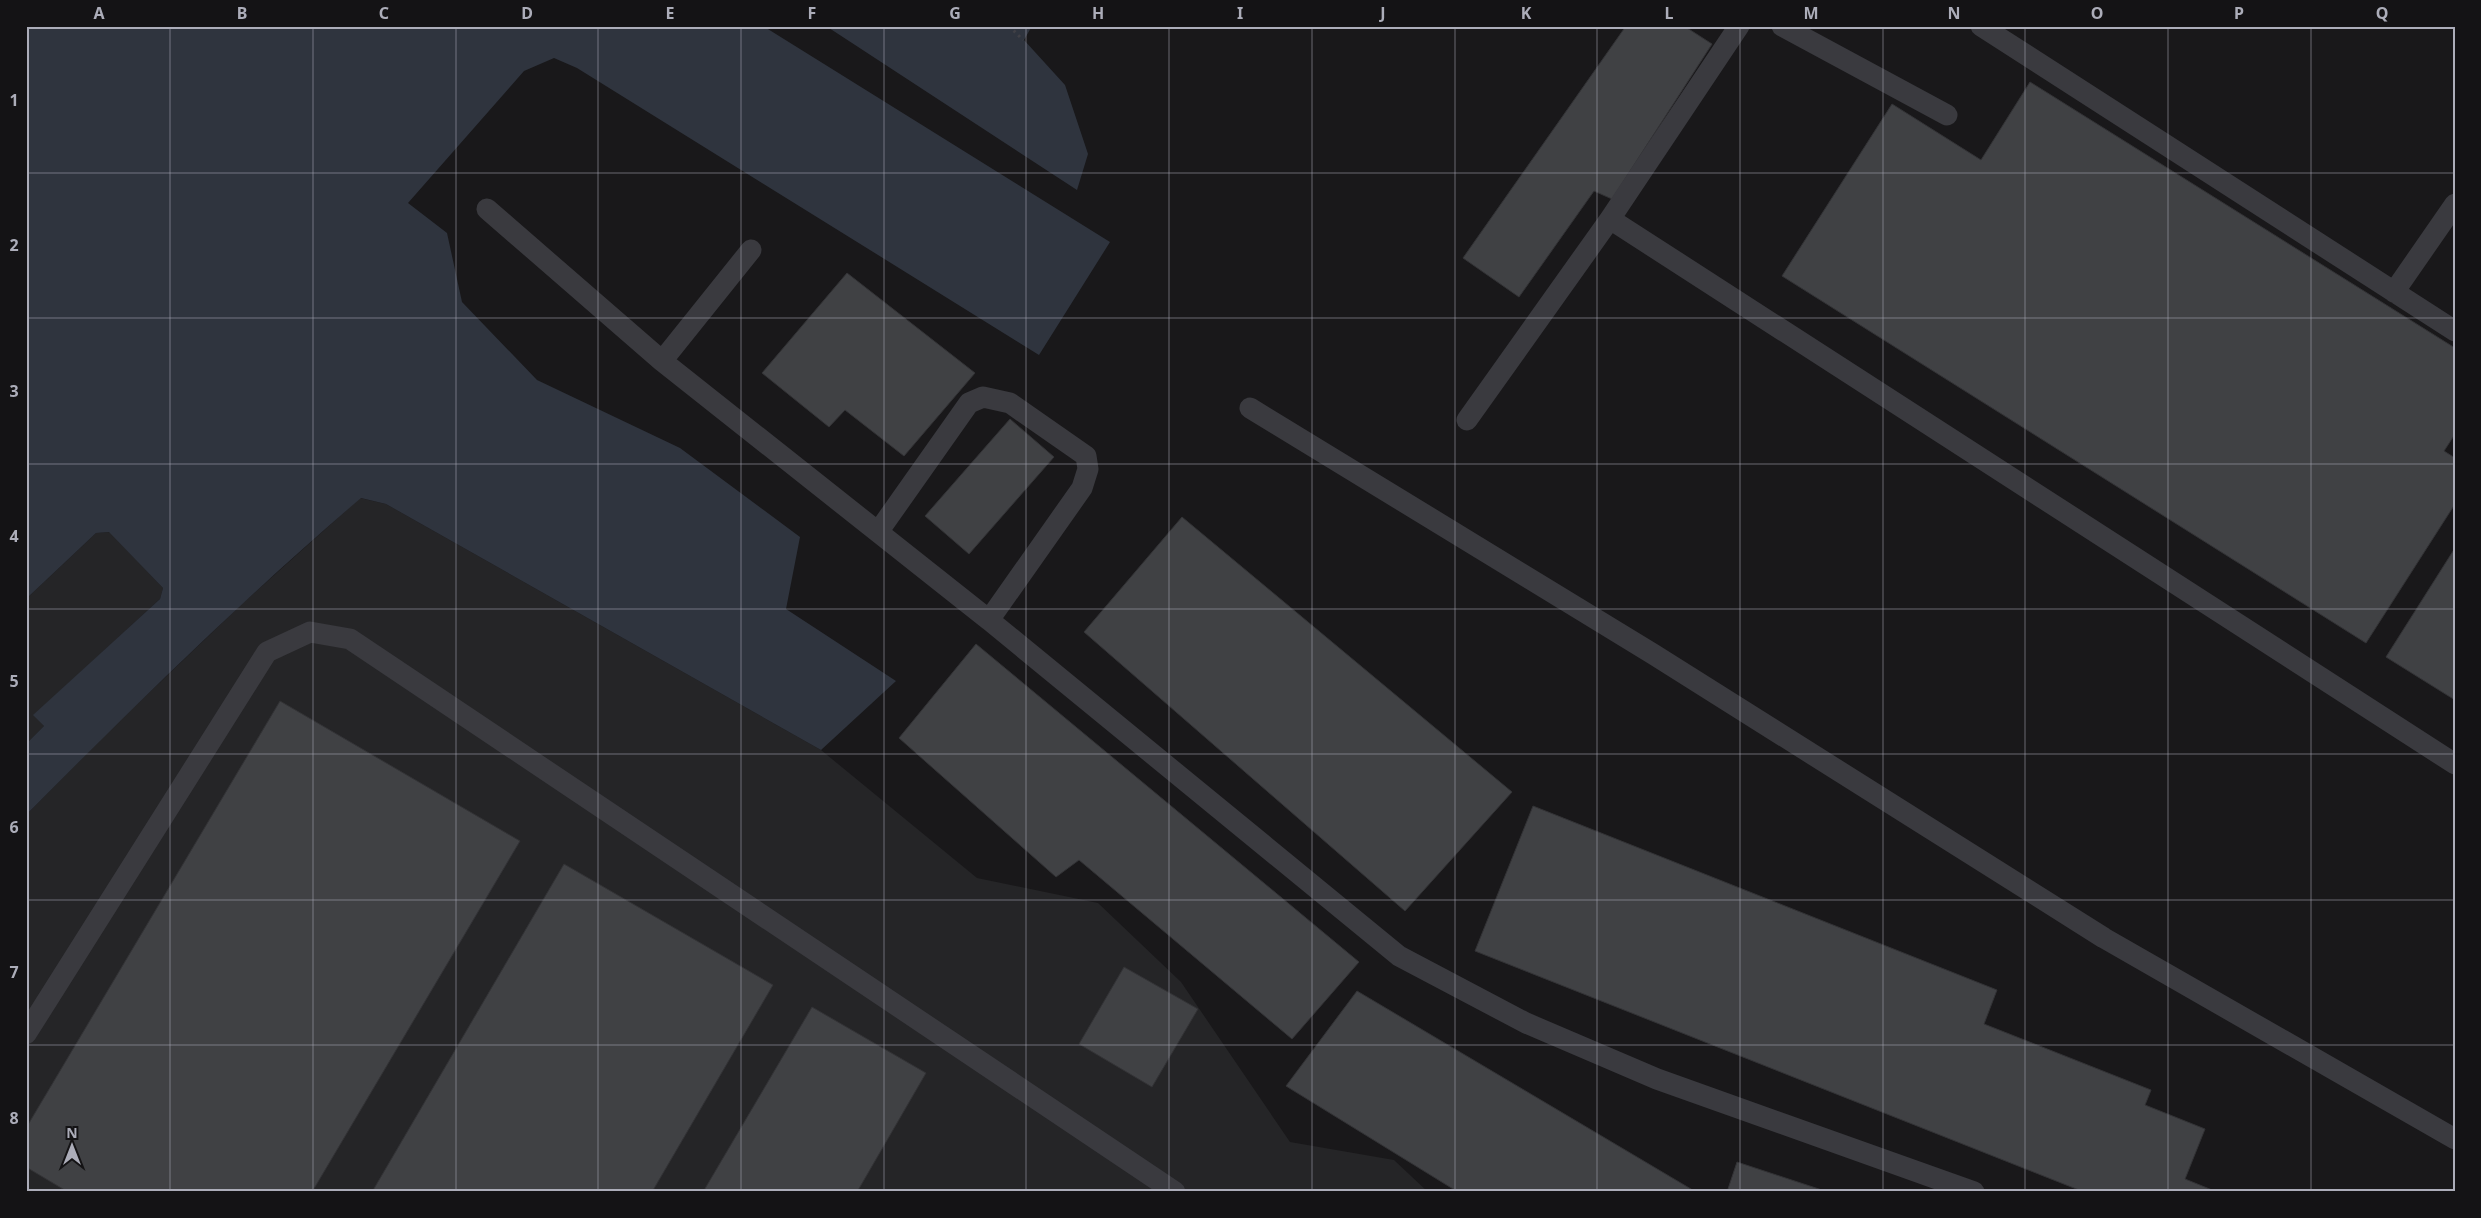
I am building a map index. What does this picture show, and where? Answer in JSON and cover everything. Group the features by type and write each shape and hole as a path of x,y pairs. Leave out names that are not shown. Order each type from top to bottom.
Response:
{"lane":[{"path":"1467,420 1610,219 1739,26"},
{"path":"1782,26 1947,116"},
{"path":"1981,26 2455,331"},
{"path":"2394,292 2455,204"},
{"path":"487,209 662,361 989,620 1399,956 1526,1023 1656,1079 1974,1192"},
{"path":"1610,219 2455,764"},
{"path":"662,361 751,250"},
{"path":"878,532 969,403 983,397 1010,403 1086,456 1088,469 1082,488 989,620"},
{"path":"1250,408 1653,654 2104,938 2455,1139"},
{"path":"26,1034 267,652 310,632 350,639 1175,1192"}],"path":[{"path":"1009,26 1023,40"}],"shaded area":[{"path":"26,26 763,26 1110,242 1039,355 577,68 554,58 524,71 408,203 447,233 462,302 537,380 680,448 800,537 786,609 896,681 821,750 386,504 361,498 274,574 190,653 26,815 26,744 44,726 33,715 160,599 163,588 109,532 96,533 26,599"},
{"path":"826,26 1032,26 1024,40 1065,85 1088,154 1077,190"},
{"path":"360,498 386,504 821,750 977,878 1098,903 1181,982 1290,1142 1394,1160 1428,1192 26,1192 26,815 110,730 243,603"},
{"path":"110,532 163,588 160,599 34,715 44,726 26,744 26,599 96,533"}],"building":[{"path":"1626,26 1684,26 1712,44 1612,199 1594,191 1519,297 1463,258"},
{"path":"2030,82 2455,348 2455,434 2444,451 2455,458 2455,504 2366,643 1782,276 1892,104 1981,160"},
{"path":"847,273 975,373 904,456 845,410 829,427 762,373"},
{"path":"1010,419 1054,457 969,554 925,516"},
{"path":"1182,517 1512,792 1405,911 1084,632"},
{"path":"2455,548 2455,700 2386,657"},
{"path":"976,644 1359,962 1292,1039 1079,860 1056,877 899,738"},
{"path":"280,701 520,841 312,1192 68,1192 26,1167 26,1128"},
{"path":"1533,806 1997,990 1984,1024 2151,1090 2145,1105 2205,1129 2185,1179 2217,1192 2084,1192 1475,951"},
{"path":"564,864 773,985 652,1192 372,1192"},
{"path":"1124,967 1198,1009 1152,1087 1079,1044"},
{"path":"1357,991 1696,1192 1458,1192 1286,1086"},
{"path":"812,1007 926,1073 857,1192 703,1192"},
{"path":"1737,1162 1828,1192 1727,1192"}]}
